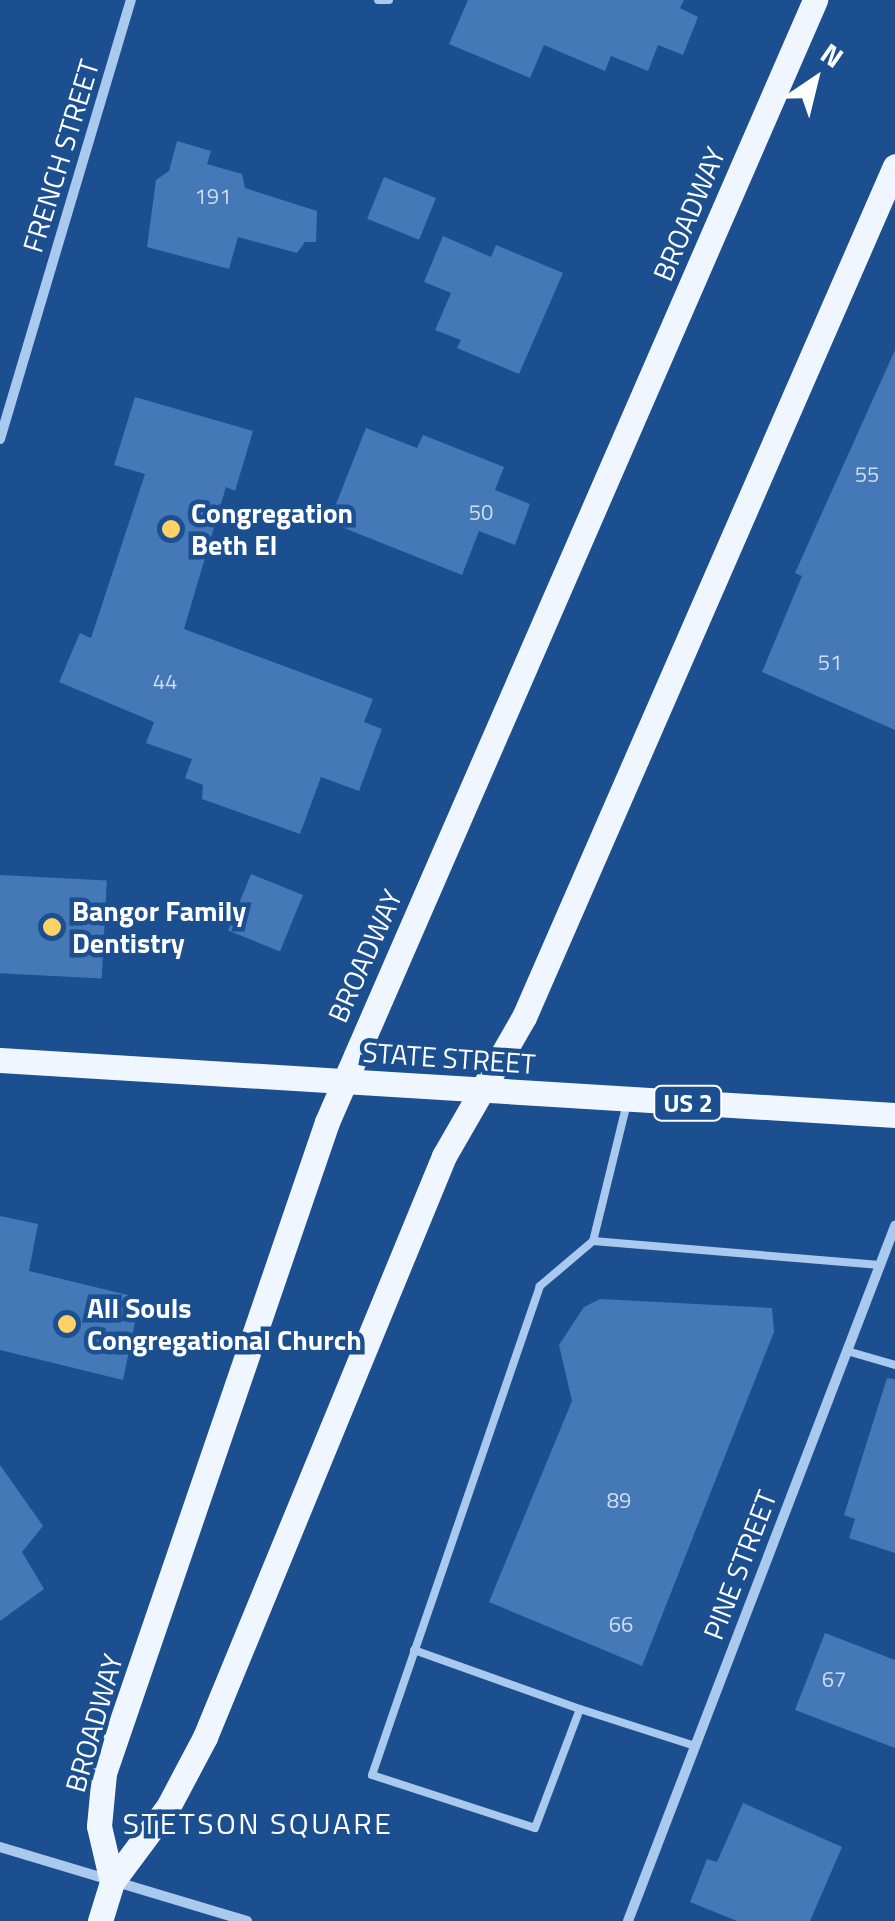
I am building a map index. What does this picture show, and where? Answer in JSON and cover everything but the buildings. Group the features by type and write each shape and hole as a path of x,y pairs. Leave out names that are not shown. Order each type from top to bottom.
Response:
{"main road":[{"name":"BROADWAY","path":"112,1882 98,1826 104,1773 342,1081 815,0"},
{"path":"100,1921 112,1882 168,1808 204,1737 444,1156 524,1017 895,166"},
{"name":"STATE STREET","path":"0,1060 895,1115"}],"street":[{"name":"FRENCH STREET","path":"0,440 130,0"},
{"name":"PINE STREET","path":"628,1921 895,1226"},
{"path":"0,1847 247,1921"}],"lane":[{"path":"378,0 389,0"},
{"path":"580,1708 535,1828 372,1775 540,1286 593,1241 628,1099"},
{"path":"593,1241 880,1265"},
{"path":"847,1351 895,1365"},
{"path":"414,1650 695,1746"}],"place":[{"name":"Congregation Beth El","path":"171,529"},
{"name":"Bangor Family Dentistry","path":"52,927"},
{"name":"All Souls Congregational Church","path":"67,1324"}],"district":[{"name":"STETSON SQUARE","path":"258,1823"}]}
